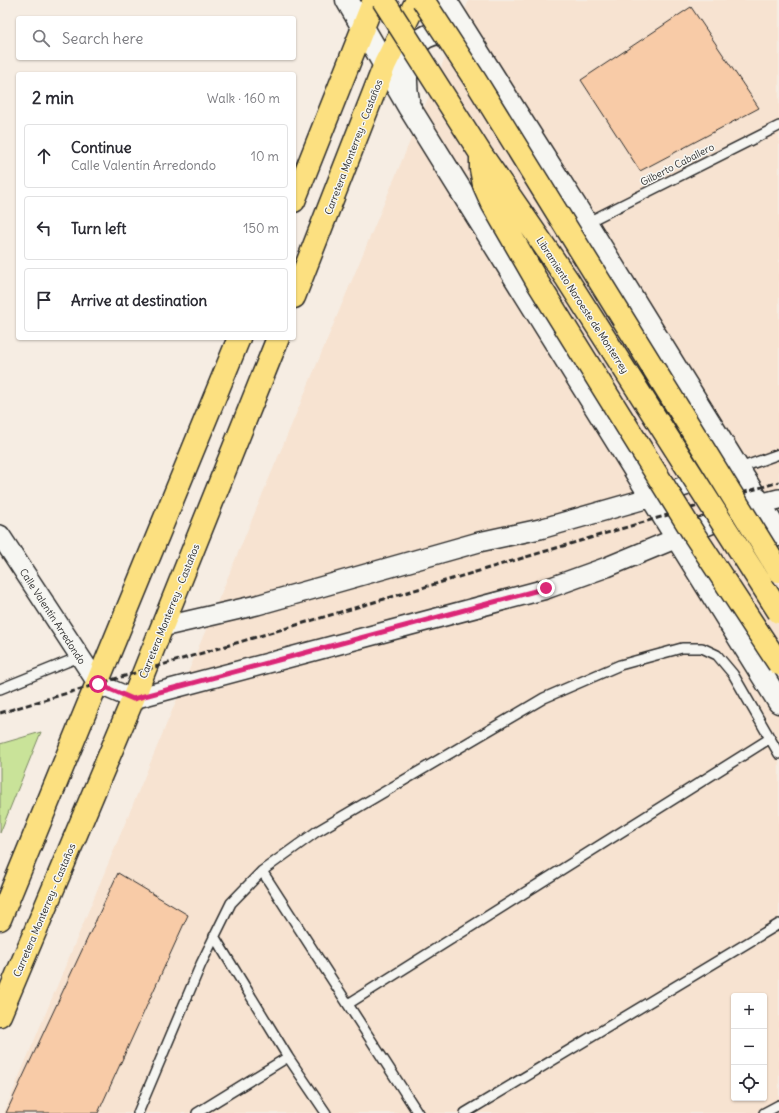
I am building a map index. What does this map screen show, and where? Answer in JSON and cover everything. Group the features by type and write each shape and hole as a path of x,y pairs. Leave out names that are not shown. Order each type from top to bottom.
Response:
{"main road":[{"path":"296,195 374,0"},
{"name":"Libramiento Noroeste de Monterrey","path":"383,0 481,154 567,278 779,612"},
{"name":"Carretera Monterrey - Castaños","path":"296,292 385,64 417,0"},
{"path":"423,0 475,80 779,571"},
{"path":"481,154 481,170 484,185 503,223 538,283 695,536 779,664"},
{"path":"0,919 98,684 238,340"},
{"name":"Carretera Monterrey - Castaños","path":"0,1015 133,699 277,340"}],"street":[{"path":"348,0 409,107 779,702"},
{"path":"445,0 586,223 738,469 769,501 779,535"},
{"path":"409,107 405,85 406,68 409,55 416,46 423,39 434,34 443,33 470,41"},
{"path":"162,627 257,605 479,542 540,529 652,497 738,469"},
{"path":"98,684 133,699 546,588 678,538 769,501"},
{"name":"Calle Valentín Arredondo","path":"0,535 98,684"}],"lane":[{"name":"Gilberto Caballero","path":"586,223 779,126"},
{"path":"738,469 779,454"},
{"path":"138,1113 214,936 231,903 262,871 316,832 544,698 620,665 682,648 702,648 717,655 733,674 779,754"},
{"path":"0,688 79,657"},
{"path":"348,1004 769,739"},
{"path":"262,871 418,1113"},
{"path":"465,1113 779,924"},
{"path":"214,936 288,1057 326,1113"},
{"path":"197,1113 288,1057"},
{"path":"764,1113 779,1105"}],"shaded area":[{"path":"469,0 779,0 779,1113 4,1113"}],"green space":[{"path":"41,732 0,833 0,744"}],"building":[{"path":"691,7 759,108 640,171 581,80"},
{"path":"118,873 188,915 98,1113 6,1113"}],"railway":[{"path":"0,713 779,482"}],"route":[{"path":"98,684 133,699 546,588"}]}
